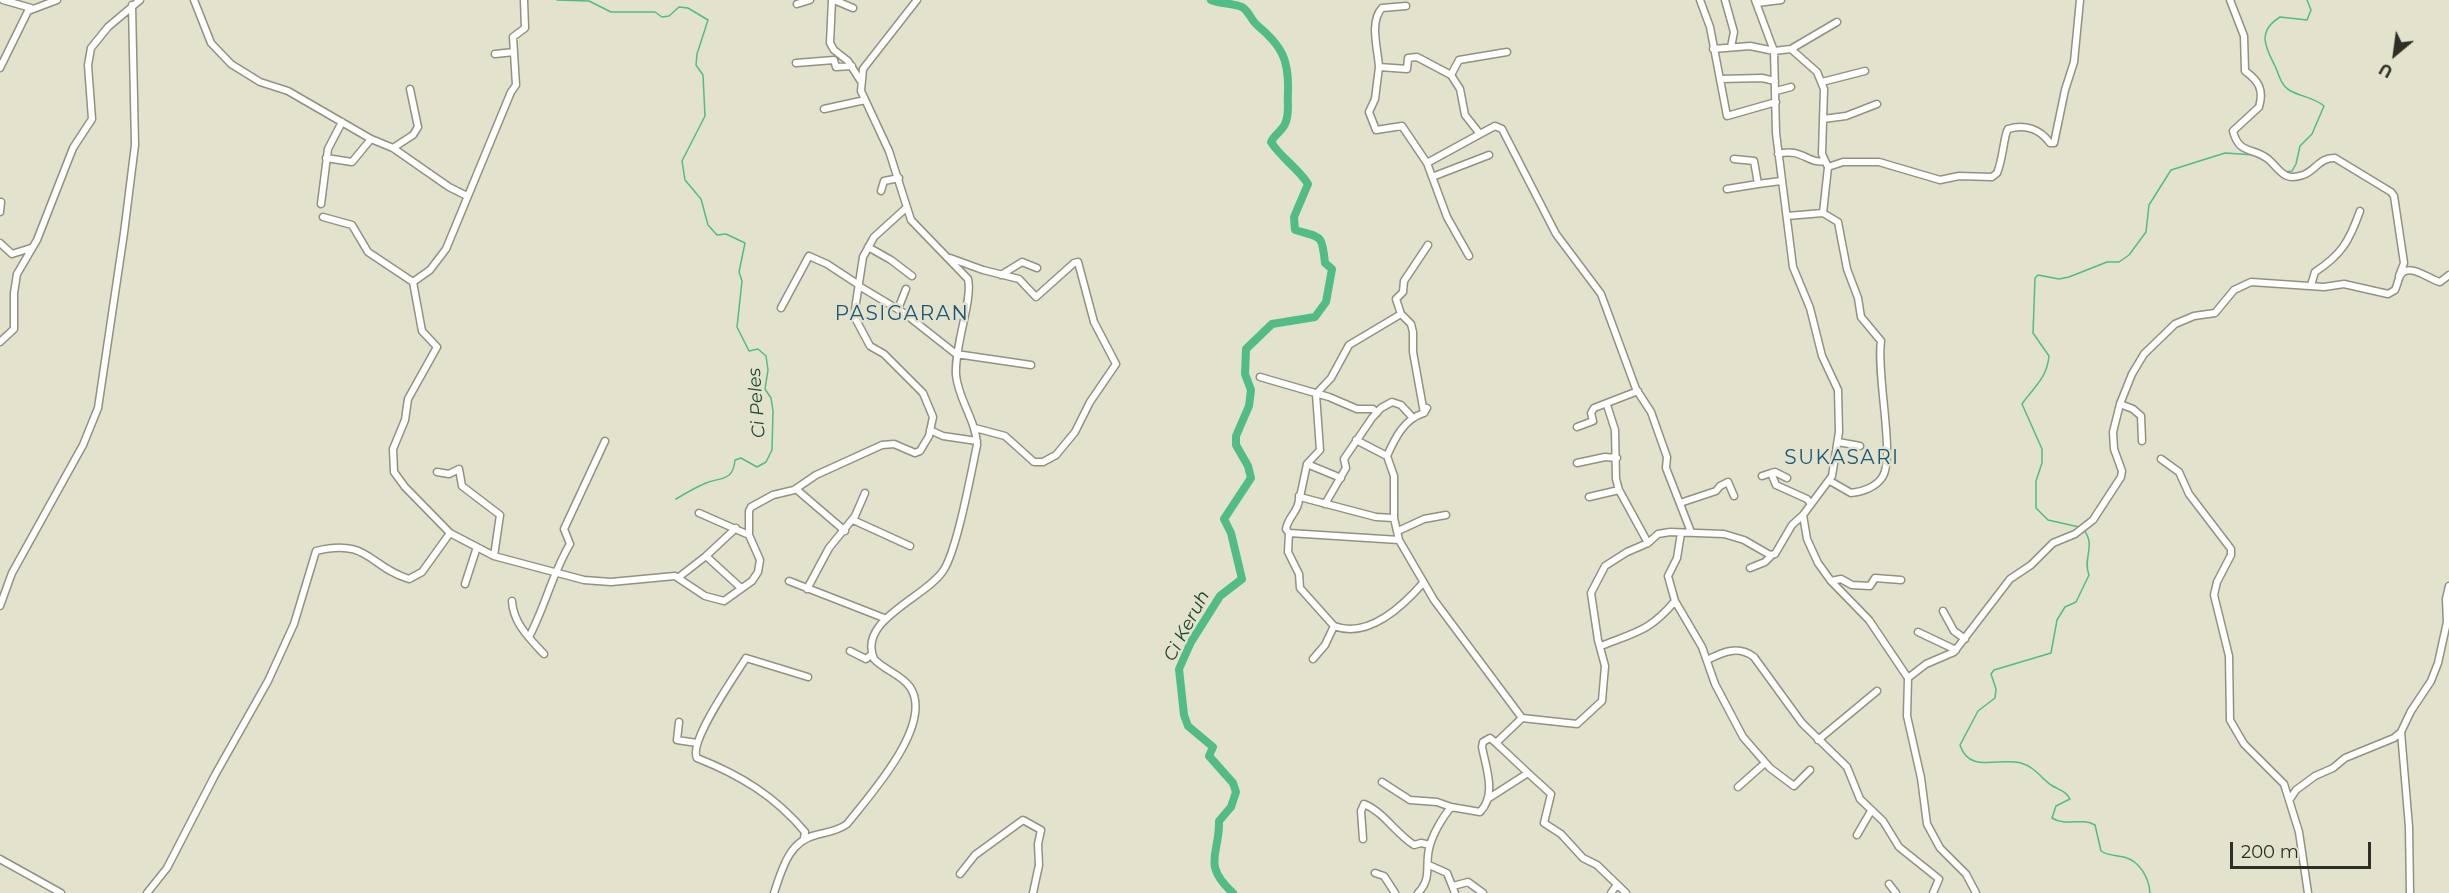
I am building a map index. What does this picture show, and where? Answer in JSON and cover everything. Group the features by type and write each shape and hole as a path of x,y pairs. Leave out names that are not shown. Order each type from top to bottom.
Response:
{"street":[{"path":"3,0 31,8 57,0"},
{"path":"0,342 14,329 15,284 71,152 92,119 88,65 91,48 108,27 140,0"},
{"path":"194,0 211,43 231,64 260,81 288,91 370,139 393,148 448,187 467,196"},
{"path":"412,282 430,270 442,255 516,85 513,37 525,28 524,0"},
{"path":"797,4 810,0"},
{"path":"774,893 790,850 804,838 834,831 847,824 889,769 910,731 915,707 912,690 905,681 877,663 872,654 871,645 884,618 917,596 943,571 959,519 977,441 975,428 957,379 956,354 969,283 964,274 915,226 906,208 899,178 865,100 861,81 852,66 830,44 833,0 853,8"},
{"path":"861,81 863,69 917,0"},
{"path":"1700,0 1710,27 1728,117 1776,102"},
{"path":"1725,0 1733,26 1731,47"},
{"path":"1750,568 1765,562 1777,553 1792,525 1830,481 1838,442 1838,390 1822,356 1810,308 1793,267 1778,154 1774,51 1756,2 1781,0"},
{"path":"1778,154 1798,152 1827,164 1879,162 1940,180 1959,176 1983,178 1997,173 2003,160 2005,134 2008,129 2034,129 2044,134 2050,143 2054,143 2074,62 2080,0"},
{"path":"1908,678 1926,664 1956,650 2010,579 2031,565 2053,543 2086,526 2111,494 2122,471 2114,449 2113,432 2120,404 2132,374 2145,354 2175,324 2193,316 2215,313 2234,291 2251,282 2324,287 2352,285 2388,294 2396,290 2404,263 2394,196 2391,192 2339,159 2329,157 2305,175 2290,177 2280,173 2268,159 2244,150 2233,131 2259,107 2260,89 2258,81 2245,71 2244,36 2230,0"},
{"path":"0,606 12,573 83,445 98,408 135,145 132,6"},
{"path":"1406,6 1382,8 1378,13 1375,24 1380,67 1376,99 1369,111 1371,121 1376,130 1402,126 1427,163 1447,217 1469,256"},
{"path":"0,68 14,34 31,8"},
{"path":"1713,49 1731,47 1774,51 1791,49 1837,22"},
{"path":"1791,49 1817,72 1822,82 1822,154 1827,164 1823,213"},
{"path":"495,54 514,52"},
{"path":"1450,75 1461,59 1508,52"},
{"path":"1380,67 1407,69 1408,58 1417,57 1450,75 1460,90 1465,115 1480,134"},
{"path":"796,63 834,60 836,67 852,66"},
{"path":"1822,82 1864,71"},
{"path":"1720,79 1762,78 1775,81"},
{"path":"1776,91 1791,87"},
{"path":"393,148 413,135 418,127 410,89"},
{"path":"824,109 865,100"},
{"path":"1823,119 1846,116 1877,104"},
{"path":"321,204 326,158 342,122"},
{"path":"1427,163 1495,126 1499,126 1510,141 1556,234 1601,294 1638,392 1651,412 1667,457 1666,468 1691,532"},
{"path":"326,158 352,162 370,139"},
{"path":"1432,177 1489,155"},
{"path":"1734,159 1754,161 1758,184"},
{"path":"881,191 884,181 899,178"},
{"path":"1727,189 1781,181"},
{"path":"0,212 1,202"},
{"path":"679,577 716,600 724,601 752,581 758,572 760,560 749,535 748,511 751,507 773,495 796,489 816,475 882,445 894,444 919,452 930,430 932,413 920,388 884,354 870,346 854,316 863,257 874,237 906,208"},
{"path":"2310,285 2315,272 2330,264 2348,240 2360,211"},
{"path":"1787,216 1823,213 1838,222 1846,269 1858,298 1861,317 1881,341 1879,367 1888,452 1883,476 1873,485 1851,493 1830,481"},
{"path":"323,217 352,225 368,252 412,282 422,331 437,347 408,399 405,420 393,449 394,472 405,488 450,533 494,556 584,580 611,582 679,577 736,528"},
{"path":"0,243 12,254 32,248"},
{"path":"1387,456 1401,429 1412,417 1426,410 1413,352 1411,324 1401,314 1395,301 1403,292 1404,280 1428,245"},
{"path":"868,247 891,260 912,276"},
{"path":"781,308 809,256 827,264 898,309 956,354 1031,365"},
{"path":"947,257 1022,280 1032,296 1038,297 1074,263 1080,264 1094,322 1116,366 1090,402 1072,435 1056,455 1043,462 1034,462 1005,436 975,428"},
{"path":"1001,275 1022,262 1037,268"},
{"path":"2399,277 2405,271 2412,270 2440,282 2449,275"},
{"path":"898,309 906,290"},
{"path":"1401,314 1348,345 1331,378 1316,394 1320,450 1307,464 1299,496 1299,509 1287,522 1286,529 1289,533 1288,552 1299,574 1300,588 1334,626 1350,629 1375,623 1398,609 1423,583"},
{"path":"1260,377 1341,400 1357,409 1372,409 1377,413"},
{"path":"1577,427 1593,421 1591,413 1594,408 1638,392"},
{"path":"1325,504 1346,468 1344,459 1377,413 1392,402 1401,405 1412,417"},
{"path":"2120,404 2133,409 2141,416 2142,441"},
{"path":"1607,405 1615,430 1616,479 1619,490 1648,543"},
{"path":"930,430 943,436 977,441"},
{"path":"1356,440 1387,456 1394,476 1394,518 1399,540 1423,583 1522,718 1570,724 1582,721 1603,698 1605,666 1591,601 1595,581 1605,566 1627,552 1648,543 1658,534 1691,532 1724,534 1772,555"},
{"path":"529,637 544,609 554,571 570,544 564,529 605,441"},
{"path":"1838,442 1860,446"},
{"path":"1576,463 1605,457 1617,458"},
{"path":"2161,459 2179,472 2189,494 2231,549 2231,555 2217,582 2214,595 2229,656 2230,720 2244,744 2284,784 2299,832 2308,893"},
{"path":"1307,464 1341,478"},
{"path":"437,472 448,475 459,469 462,486 500,515 494,556"},
{"path":"1762,476 1775,472 1787,478"},
{"path":"1771,473 1776,485 1807,499 1811,504"},
{"path":"1680,503 1716,491 1728,482 1734,496"},
{"path":"796,489 845,531"},
{"path":"1589,497 1619,490"},
{"path":"807,590 829,548 853,520 865,493"},
{"path":"1299,496 1376,517 1394,518"},
{"path":"699,513 749,535"},
{"path":"1398,531 1424,519 1446,515"},
{"path":"1803,515 1811,550 1831,581 1869,620 1908,678 1907,716 1921,778 1927,824 1940,848 1966,874 1976,893"},
{"path":"853,520 910,546"},
{"path":"147,893 167,867 215,774 268,681 294,624 314,554 329,548 353,549 367,553 384,567 409,579 422,572 450,533"},
{"path":"1289,533 1399,540"},
{"path":"1682,533 1677,558 1668,576 1676,601 1707,660 1715,684 1732,719 1754,752 1794,786 1810,770"},
{"path":"465,584 477,547"},
{"path":"706,556 741,588"},
{"path":"1831,581 1841,579 1852,585 1870,586 1875,578 1901,580"},
{"path":"789,582 884,618"},
{"path":"2290,799 2296,790 2315,776 2333,768 2345,758 2394,738 2401,732 2411,711 2432,681 2438,663 2447,622 2446,599 2449,586"},
{"path":"512,601 513,612 529,637 544,654"},
{"path":"1601,646 1647,628 1660,620 1676,601"},
{"path":"1942,611 1954,630 1965,639"},
{"path":"1313,659 1325,645 1334,626"},
{"path":"1918,632 1956,650"},
{"path":"850,651 866,659 872,654"},
{"path":"1707,660 1724,652 1745,651 1765,670 1791,710 1847,768 1860,799 1882,820 1899,847 1939,879 1933,893"},
{"path":"804,838 805,832 793,818 761,790 734,772 697,758 695,754 704,725 746,658 808,677"},
{"path":"1818,740 1877,691"},
{"path":"1496,743 1522,718"},
{"path":"679,722 677,740 697,743"},
{"path":"2401,732 2409,827 2410,893"},
{"path":"1489,798 1489,783 1482,747 1483,742 1490,738 1551,794 1544,824 1561,834 1583,858 1607,874 1616,886 1626,893"},
{"path":"1738,787 1765,763"},
{"path":"1382,782 1410,800 1437,802 1480,812 1489,798 1528,773"},
{"path":"1363,839 1361,811 1364,804 1381,815 1414,845 1421,843 1430,845"},
{"path":"1418,893 1426,881 1430,845 1451,807"},
{"path":"1857,835 1871,811"},
{"path":"960,874 975,855 1023,820 1041,830 1038,844 1039,865 1033,893"},
{"path":"0,860 61,893"},
{"path":"1429,866 1447,873 1454,890 1468,882 1483,893"},
{"path":"1375,873 1384,876 1395,893"},
{"path":"1890,884 1896,893"},
{"path":"1611,893 1616,886"}],"waterway":[{"name":"Ci Peles","path":"557,0 589,1 611,12 655,12 662,17 669,16 679,7 688,8 708,20 697,54 696,65 703,75 705,116 682,161 685,180 701,199 708,225 717,235 726,234 745,243 739,272 742,281 737,327 749,351 758,349 766,356 768,370 765,389 771,398 773,411 772,450 766,462 757,467 741,458 735,460 732,472 726,477 702,485 676,499"},
{"name":"Ci Keruh","path":"1211,0 1244,9 1273,40 1282,54 1288,81 1287,120 1271,142 1308,184 1294,217 1295,230 1319,238 1323,246 1325,263 1332,269 1326,302 1315,317 1272,324 1246,349 1245,374 1251,390 1249,406 1236,436 1236,445 1248,466 1251,478 1224,519 1231,533 1242,579 1220,596 1191,642 1179,669 1184,715 1188,726 1213,747 1209,756 1233,783 1236,792 1231,807 1219,821 1214,858 1217,874 1233,893"},
{"path":"2285,172 2292,171 2300,146 2312,134 2324,106 2289,90 2284,85 2266,47 2265,34 2280,17 2307,20 2311,10 2307,0"},
{"path":"2079,527 2048,520 2036,508 2036,481 2042,463 2042,449 2022,404 2043,376 2049,356 2033,333 2035,278 2038,275 2059,279 2069,277 2107,262 2119,262 2129,255 2146,232 2149,205 2171,170 2225,153 2255,155"},
{"path":"2083,529 2089,541 2087,563 2089,575 2076,602 2065,607 2057,620 2051,653 1994,670 1991,674 1996,689 1995,698 1978,711 1960,745 1964,754 1977,762 2012,762 2026,765 2051,785 2064,792 2070,799 2056,806 2052,818 2063,822 2084,822 2095,825 2101,851 2135,862 2146,876 2150,893"}],"district":[{"name":"PASIGARAN","path":"902,314"},
{"name":"SUKASARI","path":"1842,458"}]}
